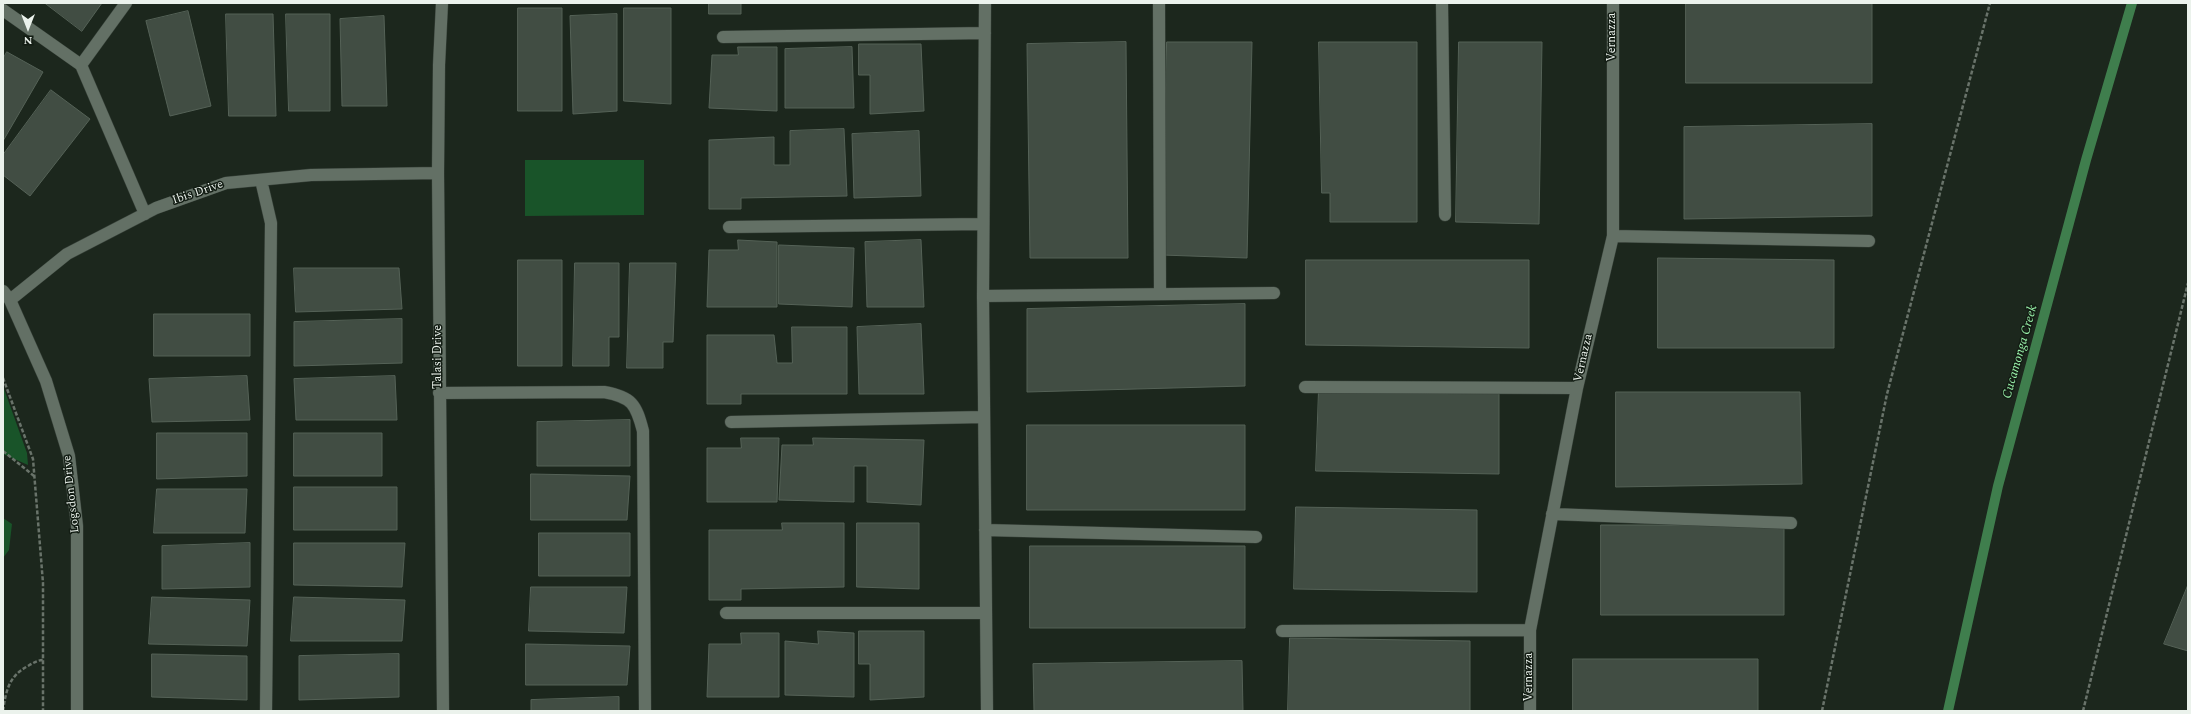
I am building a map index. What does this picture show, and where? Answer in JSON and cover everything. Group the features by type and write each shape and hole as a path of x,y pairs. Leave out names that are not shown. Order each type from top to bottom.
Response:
{"street":[{"path":"82,65 126,3"},
{"name":"Talasi Drive","path":"442,3 439,65 438,173 443,711"},
{"path":"985,3 983,296 987,711"},
{"path":"1159,3 1160,293"},
{"path":"1442,3 1445,215"},
{"name":"Vernazza","path":"1530,711 1530,630 1577,388 1612,236 1612,3"},
{"path":"3,10 82,65 144,214"},
{"path":"723,37 984,33"},
{"name":"Ibis Drive","path":"6,295 68,254 144,214 156,208 226,183 311,175 438,173"},
{"path":"261,180 271,223 266,711"},
{"path":"729,227 983,224"},
{"path":"1612,236 1869,241"},
{"path":"983,296 1274,293"},
{"name":"Logsdon Drive","path":"6,295 46,380 69,456 77,526 77,711"},
{"path":"1305,387 1577,388"},
{"path":"439,393 604,392 621,395 637,408 643,431 646,711"},
{"path":"731,422 984,417"},
{"path":"1552,514 1791,523"},
{"path":"985,530 1256,537"},
{"path":"726,614 986,614"},
{"path":"1282,631 1530,630"}],"path":[{"path":"1822,711 1887,394 1990,3"},
{"path":"2084,711 2188,283"},
{"path":"3,378 33,459 43,583 43,711"},
{"path":"3,451 34,476"},
{"path":"3,711 6,689 11,679 23,669 43,660"}],"green space":[{"path":"525,160 644,160 644,215 525,216"},
{"path":"3,386 27,453 28,465 3,454"},
{"path":"3,518 12,524 9,550 3,558"}],"building":[{"path":"45,3 102,3 82,31"},
{"path":"709,3 741,3 741,14 709,14"},
{"path":"1686,3 1872,3 1872,83 1686,83"},
{"path":"518,8 562,8 562,111 518,111"},
{"path":"624,8 671,8 671,104 624,101"},
{"path":"188,11 211,106 170,116 146,21"},
{"path":"226,14 273,14 276,116 229,116"},
{"path":"286,14 330,14 330,111 289,111"},
{"path":"617,14 617,111 573,114 570,16"},
{"path":"384,16 387,106 342,106 340,19"},
{"path":"1126,42 1128,258 1030,258 1027,44"},
{"path":"1167,42 1252,42 1247,258 1162,255"},
{"path":"1319,42 1417,42 1417,222 1330,222 1330,193 1322,193"},
{"path":"1459,42 1542,42 1539,224 1456,222"},
{"path":"859,44 921,44 924,111 870,114 870,75 859,75"},
{"path":"738,47 777,47 777,111 709,108 712,55 738,55"},
{"path":"852,47 854,108 785,108 785,49"},
{"path":"7,52 43,72 3,141 3,59"},
{"path":"51,90 90,119 30,196 3,175 3,155"},
{"path":"1872,124 1872,216 1684,219 1684,127"},
{"path":"844,129 847,196 741,198 741,209 709,209 709,140 774,137 774,165 790,165 790,131"},
{"path":"919,131 921,196 854,198 852,134"},
{"path":"738,240 777,242 777,307 707,307 709,250 738,250"},
{"path":"921,240 924,307 867,307 865,242"},
{"path":"779,245 854,248 852,307 779,304"},
{"path":"1658,258 1834,260 1834,348 1658,348"},
{"path":"518,260 562,260 562,366 518,366"},
{"path":"1306,260 1529,260 1529,348 1306,345"},
{"path":"575,263 619,263 619,337 609,337 609,366 573,366"},
{"path":"630,263 676,263 673,342 663,342 663,368 627,368"},
{"path":"294,268 399,268 402,309 296,312"},
{"path":"1245,304 1245,386 1027,392 1027,309"},
{"path":"154,314 250,314 250,356 154,356"},
{"path":"402,319 402,363 294,366 294,322"},
{"path":"921,324 924,394 859,394 857,327"},
{"path":"792,327 847,327 847,394 741,394 741,404 707,404 707,335 774,335 777,363 792,363"},
{"path":"247,376 250,420 152,422 149,379"},
{"path":"395,376 397,420 296,420 294,379"},
{"path":"1319,389 1499,392 1499,474 1316,471"},
{"path":"1616,392 1800,392 1802,484 1616,487"},
{"path":"630,420 630,466 537,466 537,422"},
{"path":"1027,425 1245,425 1245,510 1027,510"},
{"path":"157,433 247,433 247,476 157,479"},
{"path":"294,433 382,433 382,476 294,476"},
{"path":"741,438 779,438 777,502 707,502 707,448 741,448"},
{"path":"813,438 924,440 921,505 867,502 867,466 854,466 854,502 779,500 782,445 813,445"},
{"path":"531,474 630,476 627,520 531,520"},
{"path":"294,487 397,487 397,530 294,530"},
{"path":"157,489 247,489 245,533 154,533"},
{"path":"1296,507 1477,510 1477,592 1294,589"},
{"path":"782,523 844,523 844,587 741,589 741,600 709,600 709,530 782,530"},
{"path":"857,523 919,523 919,589 857,587"},
{"path":"1601,525 1784,525 1784,615 1601,615"},
{"path":"539,533 630,533 630,576 539,576"},
{"path":"250,543 250,587 162,589 162,546"},
{"path":"294,543 405,543 402,587 294,585"},
{"path":"1030,546 1245,546 1245,628 1030,628"},
{"path":"2188,585 2188,651 2164,644"},
{"path":"531,587 627,587 624,633 529,631"},
{"path":"152,597 250,600 247,646 149,644"},
{"path":"294,597 405,600 402,641 291,641"},
{"path":"818,631 854,633 854,697 785,695 785,641 818,644"},
{"path":"859,631 924,631 924,697 870,700 870,664 859,664"},
{"path":"741,633 779,633 779,697 707,697 709,644 741,644"},
{"path":"1290,638 1470,641 1470,711 1288,711"},
{"path":"526,644 630,646 627,685 526,685"},
{"path":"152,654 247,656 247,700 152,697"},
{"path":"399,654 399,697 299,700 299,656"},
{"path":"1573,659 1758,659 1758,711 1573,711"},
{"path":"1242,661 1243,711 1034,711 1033,664"},
{"path":"619,697 619,711 531,711 531,700"}],"waterway":[{"name":"Cucamonga Creek","path":"1948,711 1998,486 2086,160 2132,3"}]}
